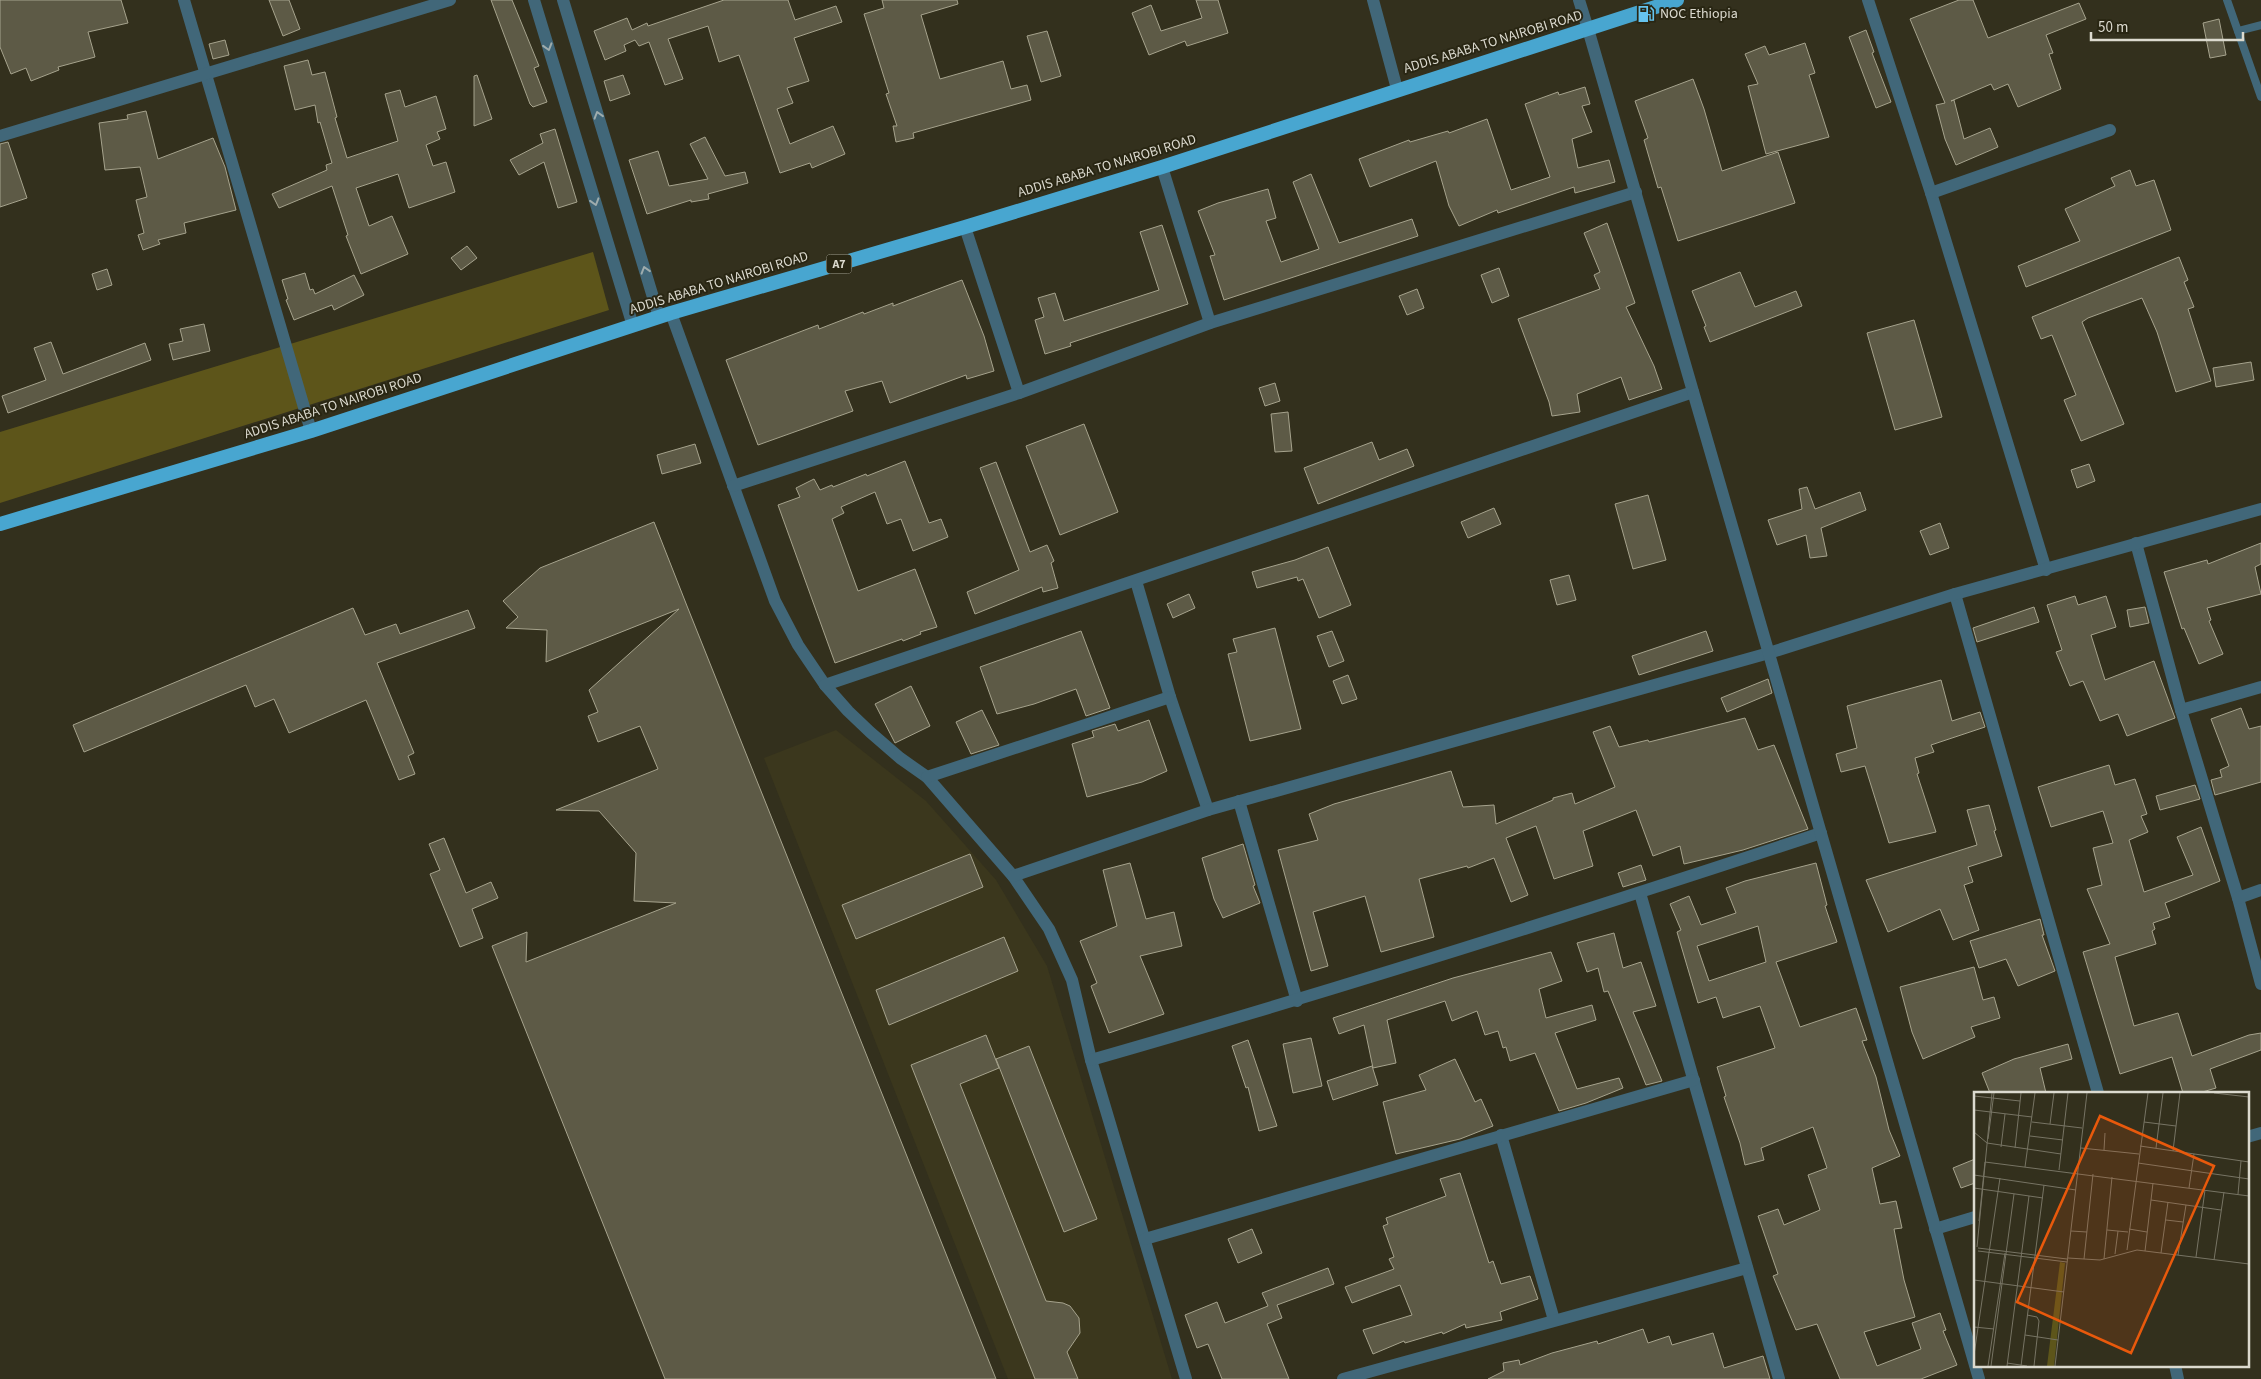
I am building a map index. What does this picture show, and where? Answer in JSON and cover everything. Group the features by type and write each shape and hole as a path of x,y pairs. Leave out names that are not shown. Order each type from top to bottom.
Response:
{"highway":[{"name":"ADDIS ABABA TO NAIROBI ROAD","path":"0,524 311,431 665,315 965,227 1162,166 1677,0"}],"street":[{"path":"184,0 311,431"},
{"path":"0,136 450,0"},
{"path":"534,0 632,326"},
{"path":"563,0 665,315 733,486 774,601 798,645 825,685 870,732 900,758 927,777 1013,876 1049,929 1072,980 1091,1060 1186,1379"},
{"path":"1373,0 1396,89"},
{"path":"1579,0 1974,1365"},
{"path":"1868,0 1931,193 2046,570"},
{"path":"1931,193 2110,130"},
{"path":"1162,166 1210,323"},
{"path":"733,486 1019,393 1210,323 1636,192"},
{"path":"965,227 1019,393"},
{"path":"825,685 1693,392"},
{"path":"1013,876 1208,810 1769,653 1955,594 2261,509"},
{"path":"2136,543 2261,984"},
{"path":"1136,581 1170,697 1208,810"},
{"path":"1955,594 2098,1092"},
{"path":"2182,710 2261,687"},
{"path":"927,777 1170,697"},
{"path":"1239,801 1297,1001"},
{"path":"1091,1060 1297,1001 1640,893 1821,833"},
{"path":"2238,898 2261,890"},
{"path":"1640,893 1779,1379"},
{"path":"1145,1238 1694,1080"},
{"path":"2248,1137 2261,1133"},
{"path":"1501,1135 1554,1320"},
{"path":"1935,1229 1974,1217"},
{"path":"1343,1379 1747,1268"},
{"path":"1974,1366 1978,1379"},
{"path":"2174,1366 2178,1379"}],"lane":[{"path":"2227,0 2261,97"},
{"path":"2238,32 2261,25"}],"shaded area":[{"path":"593,252 609,310 0,503 0,432"},
{"path":"836,730 926,801 996,880 1047,966 1172,1379 1008,1379 764,758"}],"building":[{"path":"0,0 121,0 128,23 88,32 95,57 58,67 59,70 31,81 26,68 11,74 0,47"},
{"path":"269,0 289,0 300,29 283,36"},
{"path":"491,0 512,0 539,66 534,68 547,102 533,107 530,104"},
{"path":"724,0 788,0 795,20 836,6 842,22 794,38 809,81 787,88 793,103 777,109 790,144 833,126 845,154 812,168 810,163 780,173 739,55 719,62 708,26 668,39 683,79 665,85 649,42 639,46 635,40 624,45 626,51 605,60 594,31 627,18 632,30 647,23 648,26"},
{"path":"882,0 957,0 958,4 921,15 940,79 1003,61 1011,89 1027,85 1031,100 913,133 914,138 896,142 893,126 897,126 886,94 889,93 864,14 884,8"},
{"path":"1196,0 1218,0 1228,33 1187,46 1185,41 1149,55 1132,13 1151,5 1161,31 1202,18"},
{"path":"1959,0 1973,0 1988,38 2079,3 2086,19 2046,35 2053,53 2049,54 2061,89 2018,107 2008,84 1994,90 1991,84 1951,101 1954,100 1964,139 1990,128 1998,147 1956,165 1945,139 1936,105 1945,103 1910,19"},
{"path":"2219,19 2226,55 2210,58 2203,23"},
{"path":"1866,30 1874,52 1872,53 1891,102 1876,108 1849,37"},
{"path":"1047,31 1061,76 1041,82 1027,36"},
{"path":"225,40 229,55 213,59 209,44"},
{"path":"1805,43 1815,73 1809,75 1829,137 1766,154 1748,86 1758,84 1745,54 1765,46 1769,55"},
{"path":"308,60 312,75 325,72 337,117 335,118 347,158 398,141 385,94 400,90 405,107 436,96 446,129 437,132 440,139 426,145 433,166 446,162 455,192 409,208 398,174 356,188 369,226 392,216 408,254 361,274 346,236 348,235 332,186 279,208 272,194 327,170 326,165 332,163 320,122 318,123 315,105 295,110 284,66"},
{"path":"477,75 492,119 474,126 474,76"},
{"path":"623,75 630,94 610,101 604,81"},
{"path":"1693,79 1722,171 1778,152 1795,203 1678,241 1661,187 1658,188 1644,140 1648,138 1635,101"},
{"path":"1585,87 1590,104 1582,106 1592,132 1572,139 1578,168 1609,160 1615,182 1575,193 1574,187 1498,213 1497,210 1459,226 1449,206 1436,161 1370,187 1359,159 1409,140 1410,142 1448,131 1449,133 1487,119 1511,190 1550,177 1525,104 1558,92 1559,95"},
{"path":"146,111 158,159 213,138 225,167 236,210 184,223 186,233 158,240 160,244 143,250 138,235 144,233 136,200 147,197 140,167 105,170 99,123 128,119 127,115"},
{"path":"555,129 577,202 558,208 544,162 519,175 510,160 543,143 540,134"},
{"path":"705,137 725,176 745,172 748,183 708,194 709,199 691,202 691,200 647,214 629,160 658,151 669,186 708,179 690,144"},
{"path":"8,142 27,198 0,207 0,144"},
{"path":"2130,170 2136,186 2154,180 2171,230 2026,287 2018,266 2080,241 2065,209 2115,186 2111,178"},
{"path":"1311,174 1339,243 1412,219 1418,236 1224,300 1210,256 1215,255 1198,211 1218,203 1268,189 1276,218 1266,221 1281,262 1319,249 1293,182"},
{"path":"1607,223 1635,303 1626,307 1654,366 1662,389 1629,400 1621,377 1577,394 1580,412 1552,416 1549,402 1518,319 1600,289 1594,275 1600,272 1584,233"},
{"path":"1162,225 1188,304 1070,343 1071,346 1045,354 1035,320 1044,317 1038,298 1055,293 1064,321 1159,290 1140,232"},
{"path":"467,246 477,258 461,270 451,258"},
{"path":"2179,257 2188,280 2184,282 2194,307 2188,309 2211,381 2176,392 2157,332 2142,298 2088,318 2082,322 2124,424 2081,441 2064,400 2076,395 2052,335 2041,339 2032,317"},
{"path":"1499,268 1509,296 1492,303 1481,275"},
{"path":"107,269 112,285 97,290 92,274"},
{"path":"1740,272 1755,307 1796,291 1802,306 1710,342 1704,327 1706,326 1692,291"},
{"path":"305,273 310,290 313,289 315,294 354,275 364,295 334,310 332,305 294,320 286,300 288,299 282,280"},
{"path":"962,280 984,336 994,371 967,379 966,375 890,403 882,381 845,391 853,411 758,445 726,360 818,325 819,329 863,312 864,314 893,303 893,306"},
{"path":"1417,289 1424,308 1407,315 1399,296"},
{"path":"1914,320 1942,417 1895,430 1867,333"},
{"path":"204,324 210,351 173,360 169,344 183,341 180,329"},
{"path":"51,342 63,374 145,343 151,360 8,413 2,396 46,380 34,348"},
{"path":"2251,362 2254,380 2216,387 2213,368"},
{"path":"1275,383 1280,401 1265,406 1259,388"},
{"path":"1288,412 1292,451 1275,452 1271,414"},
{"path":"1084,424 1118,512 1060,535 1026,446"},
{"path":"1372,442 1379,460 1407,449 1414,466 1318,504 1304,468"},
{"path":"695,444 701,463 662,474 657,455"},
{"path":"905,461 929,523 941,519 948,537 913,551 901,519 887,524 875,492 841,507 844,513 832,519 858,591 915,569 937,627 920,632 921,634 903,641 902,639 835,663 778,505 800,497 796,488 814,479 820,490 866,474 867,476"},
{"path":"996,462 1030,552 1047,545 1054,561 1051,563 1058,588 1043,592 1042,587 975,614 967,592 1019,570 980,468"},
{"path":"2089,464 2095,481 2077,488 2071,470"},
{"path":"1807,487 1815,509 1860,492 1866,510 1821,528 1827,556 1810,558 1806,535 1777,545 1768,520 1802,509 1799,489"},
{"path":"1648,495 1666,560 1633,569 1615,504"},
{"path":"1494,508 1501,524 1468,538 1461,522"},
{"path":"654,522 996,1379 665,1379 492,946 527,932 526,962 676,903 634,901 636,853 599,811 556,810 658,769 640,726 598,742 588,716 598,712 589,690 679,609 546,662 547,630 506,628 518,617 503,601 540,568"},
{"path":"1940,523 1949,548 1930,555 1920,531"},
{"path":"2261,543 2261,564 2255,567 2261,594 2207,608 2211,620 2209,621 2223,654 2199,664 2184,628 2182,629 2164,572 2207,560 2208,564"},
{"path":"1328,547 1351,605 1319,618 1303,579 1298,581 1297,577 1257,588 1252,572 1295,560"},
{"path":"1569,575 1576,600 1557,605 1550,580"},
{"path":"1189,594 1195,608 1173,618 1167,604"},
{"path":"2075,596 2078,605 2106,596 2116,627 2091,635 2105,680 2154,661 2175,718 2127,736 2118,714 2100,721 2083,681 2070,686 2056,652 2062,650 2047,605"},
{"path":"2034,607 2039,622 1977,642 1973,628"},
{"path":"2145,607 2149,623 2130,627 2127,610"},
{"path":"353,608 365,635 396,624 400,634 468,610 475,628 377,663 414,753 408,756 415,774 399,780 366,700 289,733 274,699 255,707 246,685 84,752 73,725"},
{"path":"1275,628 1301,729 1250,741 1228,654 1237,652 1233,639"},
{"path":"1081,631 1110,708 1086,716 1076,689 1034,704 997,714 980,667"},
{"path":"1332,631 1344,661 1329,667 1317,636"},
{"path":"1706,631 1713,651 1639,675 1632,656"},
{"path":"1348,675 1357,699 1342,704 1333,681"},
{"path":"1768,679 1772,693 1727,712 1721,698"},
{"path":"1941,680 1952,721 1980,712 1985,727 1931,745 1934,752 1915,758 1919,773 1917,774 1936,832 1889,843 1865,766 1841,772 1836,754 1857,748 1847,706"},
{"path":"911,686 930,726 895,743 875,704"},
{"path":"2241,708 2249,729 2261,726 2261,782 2215,795 2211,780 2222,777 2220,770 2229,766 2211,719"},
{"path":"982,710 999,745 971,754 956,722"},
{"path":"1745,718 1758,750 1774,745 1808,829 1743,850 1684,864 1680,846 1653,856 1636,810 1583,831 1593,866 1554,879 1536,826 1506,838 1528,895 1511,902 1494,858 1468,868 1467,866 1419,879 1434,937 1381,952 1365,896 1313,912 1328,966 1311,971 1278,850 1318,840 1309,814 1334,804 1451,771 1463,807 1494,805 1496,824 1553,800 1553,798 1572,793 1575,804 1615,787 1593,732 1610,726 1619,747 1648,740 1649,742"},
{"path":"1149,720 1167,771 1142,782 1087,797 1072,744 1094,737 1092,731 1115,724 1118,731"},
{"path":"2109,765 2115,785 2135,779 2147,814 2141,816 2148,832 2129,840 2144,892 2193,875 2177,837 2201,827 2220,881 2165,903 2170,917 2153,923 2155,929 2152,931 2156,944 2115,957 2134,1026 2178,1013 2192,1056 2249,1035 2261,1033 2261,1050 2210,1069 2216,1088 2202,1092 2183,1092 2172,1057 2120,1074 2083,952 2110,944 2087,889 2102,885 2093,848 2113,843 2103,811 2051,827 2038,787"},
{"path":"2195,785 2200,799 2160,810 2156,796"},
{"path":"1989,805 1996,830 1994,831 2002,856 1968,867 1973,882 1964,885 1979,930 1953,940 1940,909 1888,932 1866,880 1977,845 1967,810"},
{"path":"444,838 466,893 491,882 498,898 472,909 483,938 460,947 430,874 440,870 429,844"},
{"path":"1243,844 1255,885 1253,886 1260,903 1223,918 1214,899 1202,858"},
{"path":"970,854 983,887 856,939 842,905"},
{"path":"1130,863 1146,919 1174,912 1182,946 1140,956 1164,1014 1109,1033 1091,986 1097,983 1080,941 1117,926 1103,870"},
{"path":"1816,863 1827,905 1825,906 1837,942 1776,962 1800,1027 1856,1008 1867,1040 1862,1041 1876,1077 1889,1130 1900,1156 1872,1168 1880,1204 1896,1201 1902,1228 1894,1229 1904,1280 1915,1317 1864,1332 1877,1366 1921,1349 1912,1323 1940,1313 1946,1330 1943,1331 1957,1365 1921,1379 1840,1379 1817,1324 1796,1330 1773,1276 1778,1274 1758,1216 1778,1209 1784,1225 1820,1210 1808,1175 1827,1168 1813,1127 1761,1148 1764,1160 1745,1165 1740,1143 1724,1097 1726,1096 1717,1067 1775,1048 1760,1006 1723,1018 1716,997 1698,1003 1677,932 1681,930 1670,904 1689,896 1701,925 1736,913 1726,888 1745,881","holes":["1758,926 1766,962 1709,981 1697,946"]},
{"path":"1641,865 1646,880 1623,887 1618,873"},
{"path":"2040,919 2044,935 2042,935 2055,971 2018,986 2006,959 1979,968 1970,941"},
{"path":"1614,933 1623,968 1641,962 1656,1006 1633,1012 1662,1081 1646,1085 1608,991 1604,992 1598,968 1587,972 1577,943"},
{"path":"1004,937 1018,971 889,1025 876,990"},
{"path":"1551,952 1562,981 1539,989 1546,1018 1592,1005 1596,1020 1555,1033 1577,1089 1619,1078 1623,1088 1586,1103 1559,1111 1535,1053 1510,1061 1506,1047 1503,1048 1498,1031 1485,1035 1477,1011 1452,1021 1445,1001 1387,1020 1396,1063 1373,1068 1364,1025 1339,1034 1333,1018 1453,978"},
{"path":"1974,967 1983,1000 1994,997 2000,1018 1971,1027 1975,1037 1923,1059 1912,1032 1900,987"},
{"path":"986,1035 999,1068 960,1084 1046,1301 1063,1303 1070,1306 1079,1318 1080,1333 1067,1352 1078,1379 1035,1379 911,1065"},
{"path":"1311,1038 1322,1086 1293,1093 1283,1044"},
{"path":"1248,1040 1277,1126 1259,1131 1248,1087 1246,1088 1232,1046"},
{"path":"2068,1044 2072,1059 2040,1068 2046,1092 1990,1092 1982,1073 2014,1059"},
{"path":"1029,1046 1097,1219 1064,1232 996,1059"},
{"path":"1455,1059 1475,1102 1481,1099 1493,1126 1460,1139 1396,1154 1383,1102 1426,1090 1419,1075"},
{"path":"1372,1066 1378,1085 1333,1100 1327,1081"},
{"path":"1974,1159 1974,1183 1961,1188 1953,1168"},
{"path":"1460,1173 1489,1263 1493,1261 1501,1284 1530,1276 1538,1299 1500,1312 1502,1320 1466,1328 1465,1324 1443,1334 1442,1332 1405,1343 1404,1341 1373,1354 1363,1330 1412,1315 1400,1285 1352,1303 1345,1287 1394,1269 1389,1259 1394,1257 1383,1226 1388,1224 1386,1218 1446,1196 1440,1179"},
{"path":"1252,1229 1262,1253 1238,1263 1228,1239"},
{"path":"1328,1268 1334,1284 1277,1305 1282,1318 1267,1324 1289,1379 1222,1379 1208,1344 1197,1348 1185,1315 1217,1302 1225,1323 1268,1306 1262,1293"},
{"path":"1643,1329 1648,1343 1669,1336 1672,1345 1713,1333 1724,1368 1763,1356 1770,1379 1488,1379 1504,1371 1503,1363 1519,1360 1520,1365 1552,1353 1597,1341 1598,1344"}],"place":[{"name":"NOC Ethiopia","path":"1646,14"}]}
